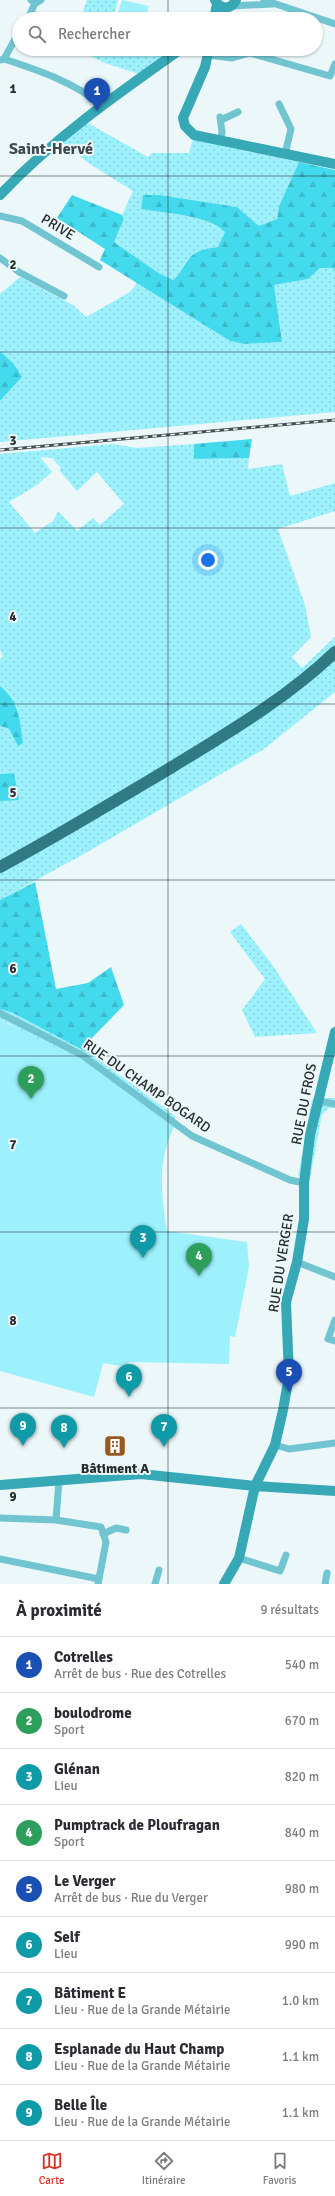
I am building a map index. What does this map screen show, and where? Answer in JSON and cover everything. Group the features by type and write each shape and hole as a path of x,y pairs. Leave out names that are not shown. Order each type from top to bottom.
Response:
{"highway":[{"path":"0,867 50,841 244,723 295,687 335,652"}],"street":[{"path":"264,0 298,12"},
{"path":"31,12 36,1"},
{"path":"225,4 273,4"},
{"path":"323,20 335,24"},
{"path":"12,44 2,60 34,68 85,91 102,105"},
{"path":"0,195 24,170 102,105 171,56"},
{"path":"207,56 205,67 183,118 185,126 194,135 335,164"},
{"path":"224,56 232,58 239,56"},
{"path":"260,56 330,76 335,64"},
{"path":"279,104 290,129 285,154"},
{"path":"220,140 222,133 220,118 238,112"},
{"name":"PRIVE","path":"0,216 22,221 99,267"},
{"path":"0,258 19,272 64,296"},
{"name":"RUE DU CHAMP BOGARD","path":"0,1013 82,1055 192,1136 290,1180 304,1182"},
{"name":"RUE DU FROS","path":"304,1182 310,1135 335,1032"},
{"path":"318,1101 335,1104"},
{"name":"RUE DU VERGER","path":"224,1584 239,1558 255,1486 275,1445 289,1376 286,1302 297,1262 304,1219 304,1182"},
{"path":"297,1262 335,1277"},
{"path":"335,1320 328,1339 335,1341"},
{"path":"275,1445 289,1449 335,1443"},
{"path":"0,1485 140,1474 255,1486 335,1491"},
{"path":"56,1520 59,1480"},
{"path":"0,1518 56,1520 101,1527 106,1542 98,1581 0,1559"},
{"path":"103,1534 116,1528 126,1530"},
{"path":"239,1558 280,1571 286,1554"},
{"path":"155,1584 159,1570"},
{"path":"325,1584 327,1573"}],"shaded area":[{"path":"87,0 118,0 115,12 83,12"},
{"path":"122,0 149,6 147,12 118,12"},
{"path":"90,56 163,56 139,74 105,63"},
{"path":"86,122 148,157 152,153 189,153 193,139 299,162 279,206 277,219 259,226 237,207 161,195 143,195 141,209 197,218 217,226 225,232 218,247 195,253 187,261 174,280 160,274 114,242 124,219 122,215 133,191 90,164 63,143"},
{"path":"320,268 333,268 335,270 335,412 0,442 0,401 22,377 14,364 0,351 0,294 20,277 73,305 86,317 130,292 137,283 230,341 244,344 282,342 274,285 308,279"},
{"path":"113,444 137,448 194,444 194,459 249,458 248,469 282,464 290,496 335,483 335,511 278,529 305,605 311,637 292,657 302,668 335,637 335,692 264,749 82,855 0,900 0,801 18,799 14,773 0,774 0,726 9,729 18,746 7,692 0,686 0,659 3,657 0,649 0,454","holes":["40,457 52,458 61,468 59,470 77,491 97,472 124,504 100,525 93,518 77,531 58,511 53,521 35,533 9,502 37,485 52,472"]},
{"path":"241,924 271,963 317,1033 255,1037 242,1010 265,979 230,932"},
{"path":"0,1009 13,1013 94,1056 175,1116 174,1127 10,1024 0,1020"},
{"path":"0,1020 80,1059 174,1127 165,1153 162,1178 163,1204 167,1231 247,1242 249,1267 235,1337 230,1336 229,1364 130,1362 122,1366 103,1363 94,1397 0,1371"},
{"path":"335,1098 335,1108 329,1108 322,1114 310,1179 298,1176 312,1099"}],"green space":[{"path":"299,162 335,170 335,270 333,268 320,268 308,279 274,285 282,342 244,344 230,341 100,260 105,249 57,218 72,195 122,215 124,219 114,242 160,274 174,280 187,261 195,253 218,247 225,232 218,226 197,218 141,209 143,195 160,195 237,207 259,226 277,219 279,206"},
{"path":"0,351 14,364 22,377 0,401"},
{"path":"252,439 249,458 194,459 194,444"},
{"path":"0,686 11,698 18,712 23,743 18,746 9,729 0,726"},
{"path":"14,773 19,800 0,801 0,774"},
{"path":"35,882 56,989 88,983 111,967 124,1005 92,1038 94,1056 13,1013 0,1009 0,900"}],"railway":[{"path":"0,450 335,420"}],"place":[{"name":"Cotrelles","path":"97,111"},
{"name":"boulodrome","path":"31,1099"},
{"name":"Glénan","path":"143,1258"},
{"name":"Pumptrack de Ploufragan","path":"199,1276"},
{"name":"Le Verger","path":"289,1392"},
{"name":"Self","path":"129,1397"},
{"name":"Belle Île","path":"23,1446"},
{"name":"Bâtiment A","path":"115,1446"},
{"name":"Bâtiment E","path":"164,1447"},
{"name":"Esplanade du Haut Champ","path":"64,1448"}],"district":[{"name":"Saint-Hervé","path":"51,149"}]}
